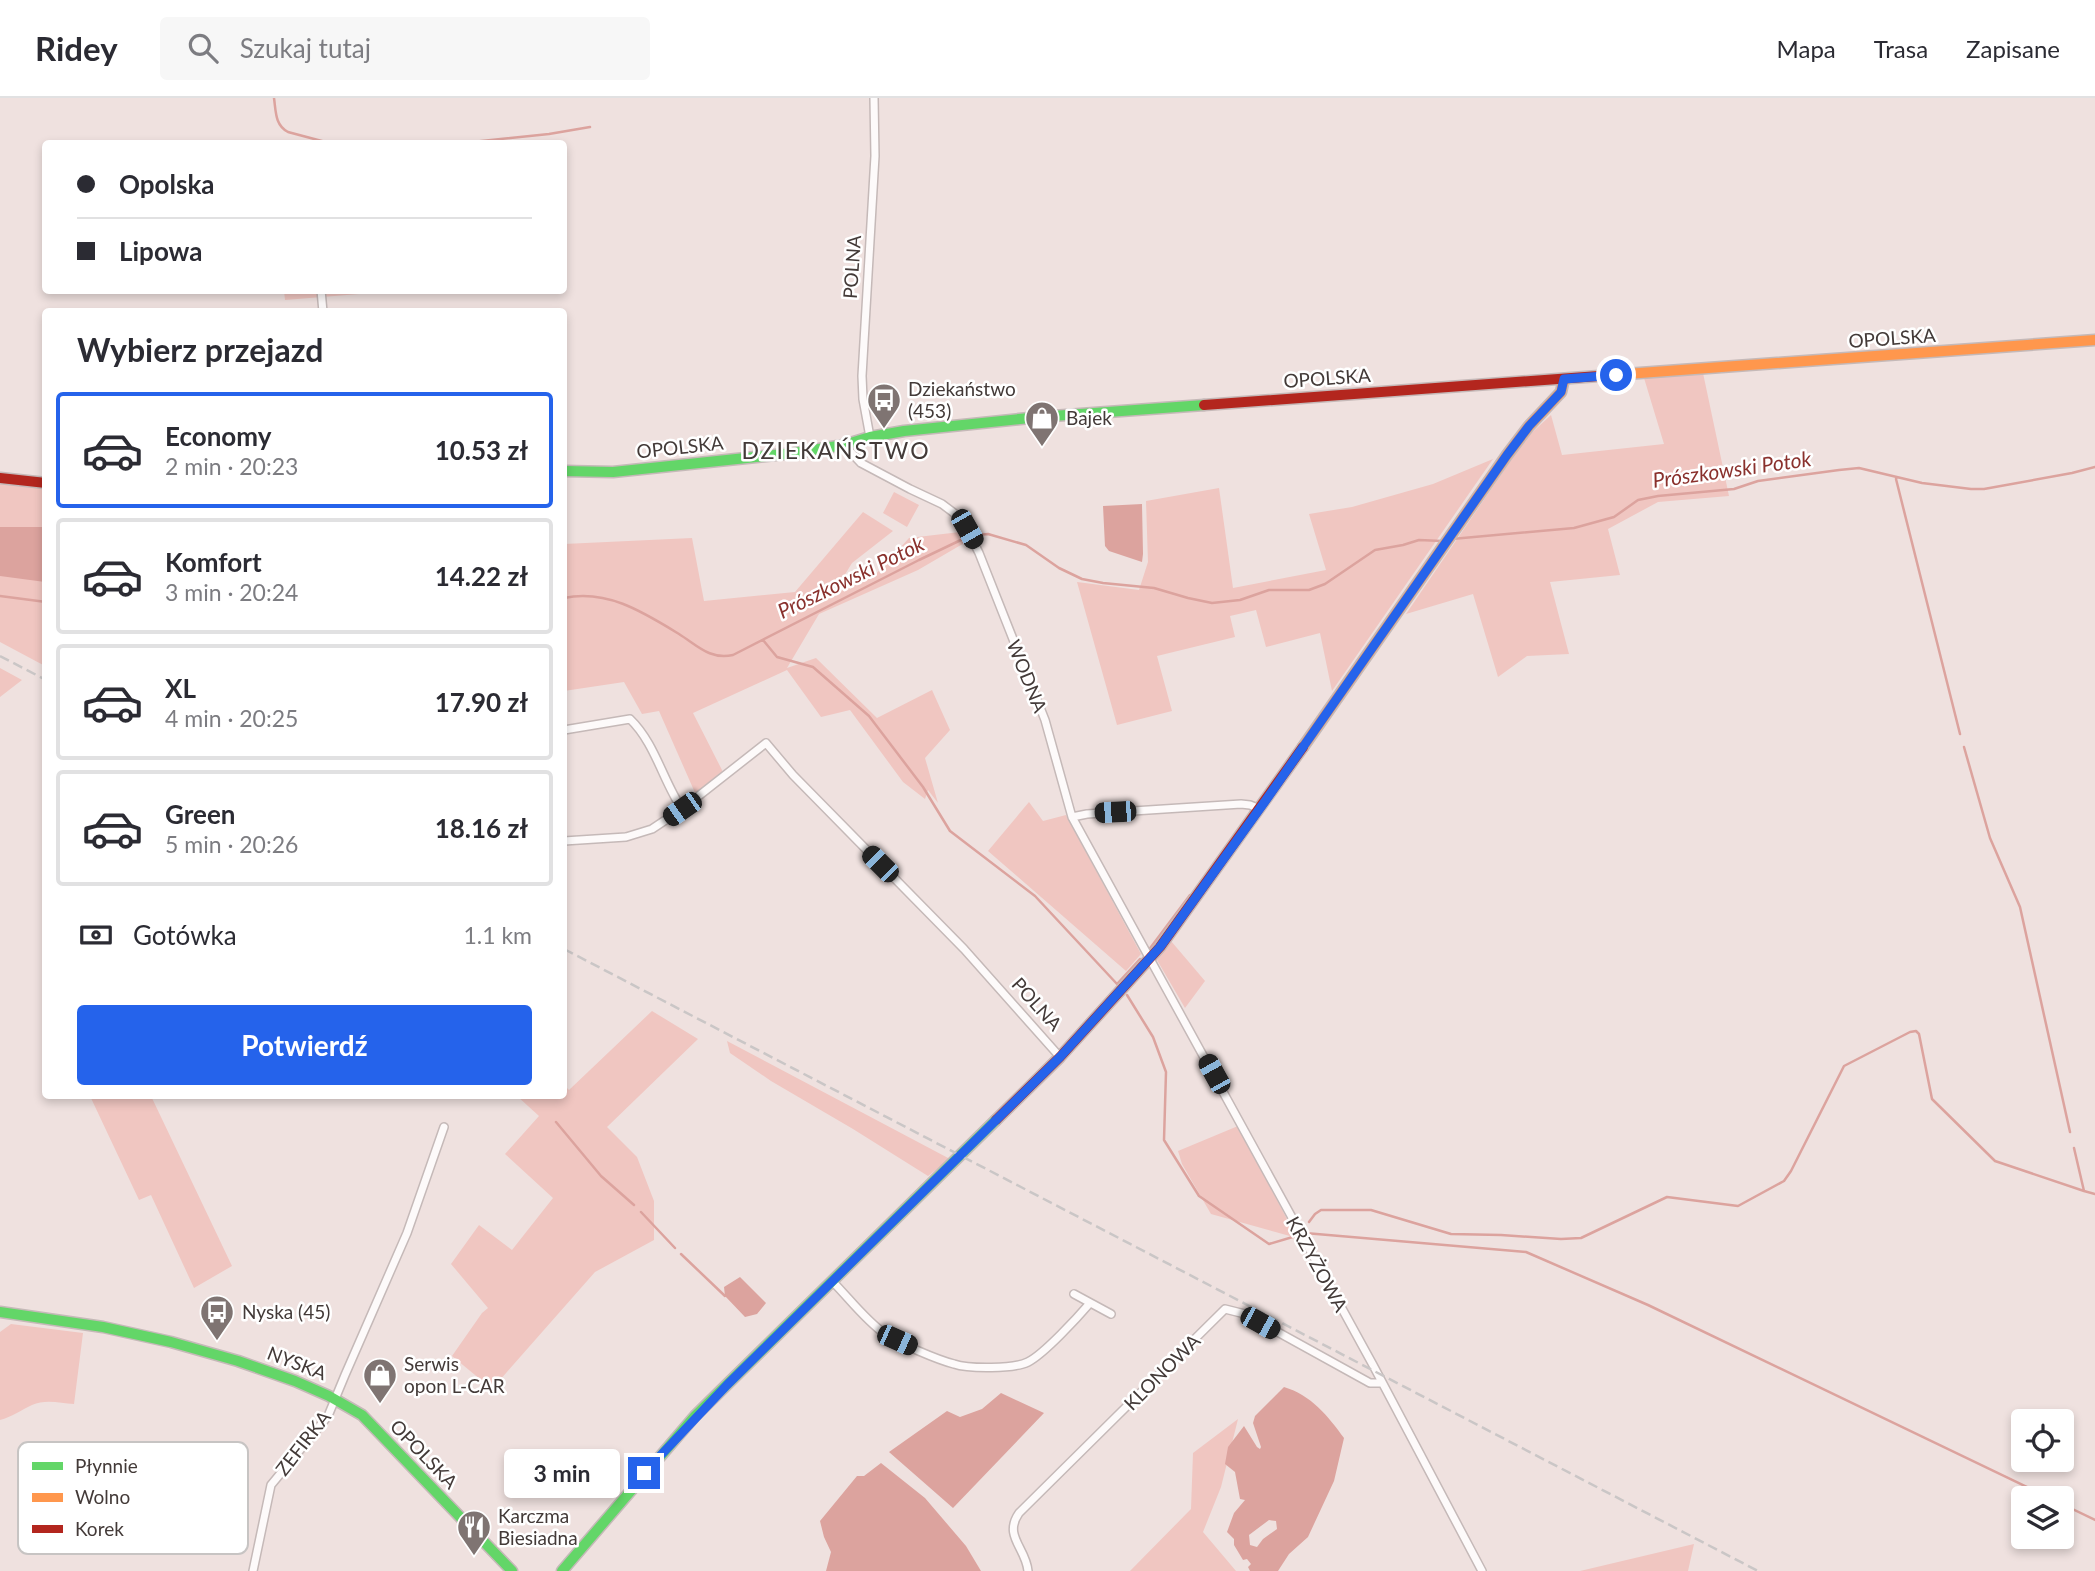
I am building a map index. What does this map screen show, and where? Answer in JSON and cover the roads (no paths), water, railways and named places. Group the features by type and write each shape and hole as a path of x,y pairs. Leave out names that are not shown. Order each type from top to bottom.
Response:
{"street":[{"name":"POLNA","path":"870,437 862,376 874,182 874,98"},
{"name":"OPOLSKA","path":"567,471 626,471 794,453 915,429 1039,417 2095,340"},
{"name":"POLNA","path":"567,841 626,837 652,830 766,743 828,812 964,948 1060,1057 1149,960 1180,921 1529,426 1561,392 1564,379"},
{"name":"WODNA","path":"844,445 861,463 942,504 954,513 967,529 1045,720 1072,817 1149,960"},
{"path":"0,478 42,483"},
{"path":"567,730 630,719 646,740 682,809"},
{"path":"1072,817 1241,804 1260,809"},
{"name":"KRZYŻOWA","path":"1149,960 1214,1074 1482,1571"},
{"path":"562,1571 661,1454 724,1388 1060,1057"},
{"name":"NYSKA","path":"0,1312 68,1322 201,1349 280,1375 336,1398 407,1233 444,1127"},
{"path":"832,1281 887,1336 951,1364 965,1366 1011,1366 1027,1363 1090,1303"},
{"path":"1074,1294 1111,1314"},
{"name":"KLONOWA","path":"1028,1571 1027,1563 1014,1538 1014,1520 1225,1309 1245,1314 1370,1383 1381,1384"},
{"name":"OPOLSKA","path":"336,1398 362,1415 512,1571"},
{"name":"ZEFIRKA","path":"253,1571 271,1485 328,1416 336,1398"}],"waterway":[{"path":"274,98 277,118 284,129 318,140"},
{"path":"491,140 590,127"},
{"name":"Prószkowski Potok","path":"1452,539 1574,528 1614,517 1638,500 1734,489 1758,481 1839,470 1859,468 1922,483 1984,489 2095,467"},
{"path":"1896,479 1960,734"},
{"name":"Prószkowski Potok","path":"567,598 595,597 624,604 652,618 704,651 725,656 733,655 919,560 977,535 988,534 1026,545 1059,568 1082,579 1154,588 1212,603 1240,600 1269,590 1309,590 1325,584 1375,550 1419,540 1442,541"},
{"name":"Prószkowski Potok","path":"0,596 42,601"},
{"path":"763,640 777,657 813,667 869,716 923,787 950,831 1035,896 1117,984 1140,959"},
{"path":"1964,747 1990,838 2020,907 2070,1132"},
{"path":"1148,951 1190,895"},
{"path":"1127,995 1153,1037 1166,1072 1164,1140 1199,1196 1269,1244 1296,1236"},
{"path":"1309,1222 1321,1210 1371,1210 1451,1234 1561,1239 1581,1238 1667,1197 1738,1206 1784,1181 1844,1066 1916,1031 1919,1034 1932,1099 1995,1161 2084,1191"},
{"path":"556,1122 601,1176 634,1205"},
{"path":"2074,1148 2084,1191 2095,1194"},
{"path":"641,1212 675,1248"},
{"path":"1305,1230 1305,1233 1526,1252 1648,1305 2025,1486"},
{"path":"681,1254 725,1296"},
{"path":"2074,1510 2095,1520"}],"railway":[{"path":"0,656 42,678"},
{"path":"567,951 1758,1571"}],"place":[{"name":"Dziekaństwo (453)","path":"884,430"},
{"name":"Bajek","path":"1042,448"},
{"name":"Nyska (45)","path":"217,1342"},
{"name":"Serwis opon L-CAR","path":"380,1405"},
{"name":"Karczma Biesiadna","path":"474,1557"}],"district":[{"name":"DZIEKAŃSTWO","path":"836,451"}]}
